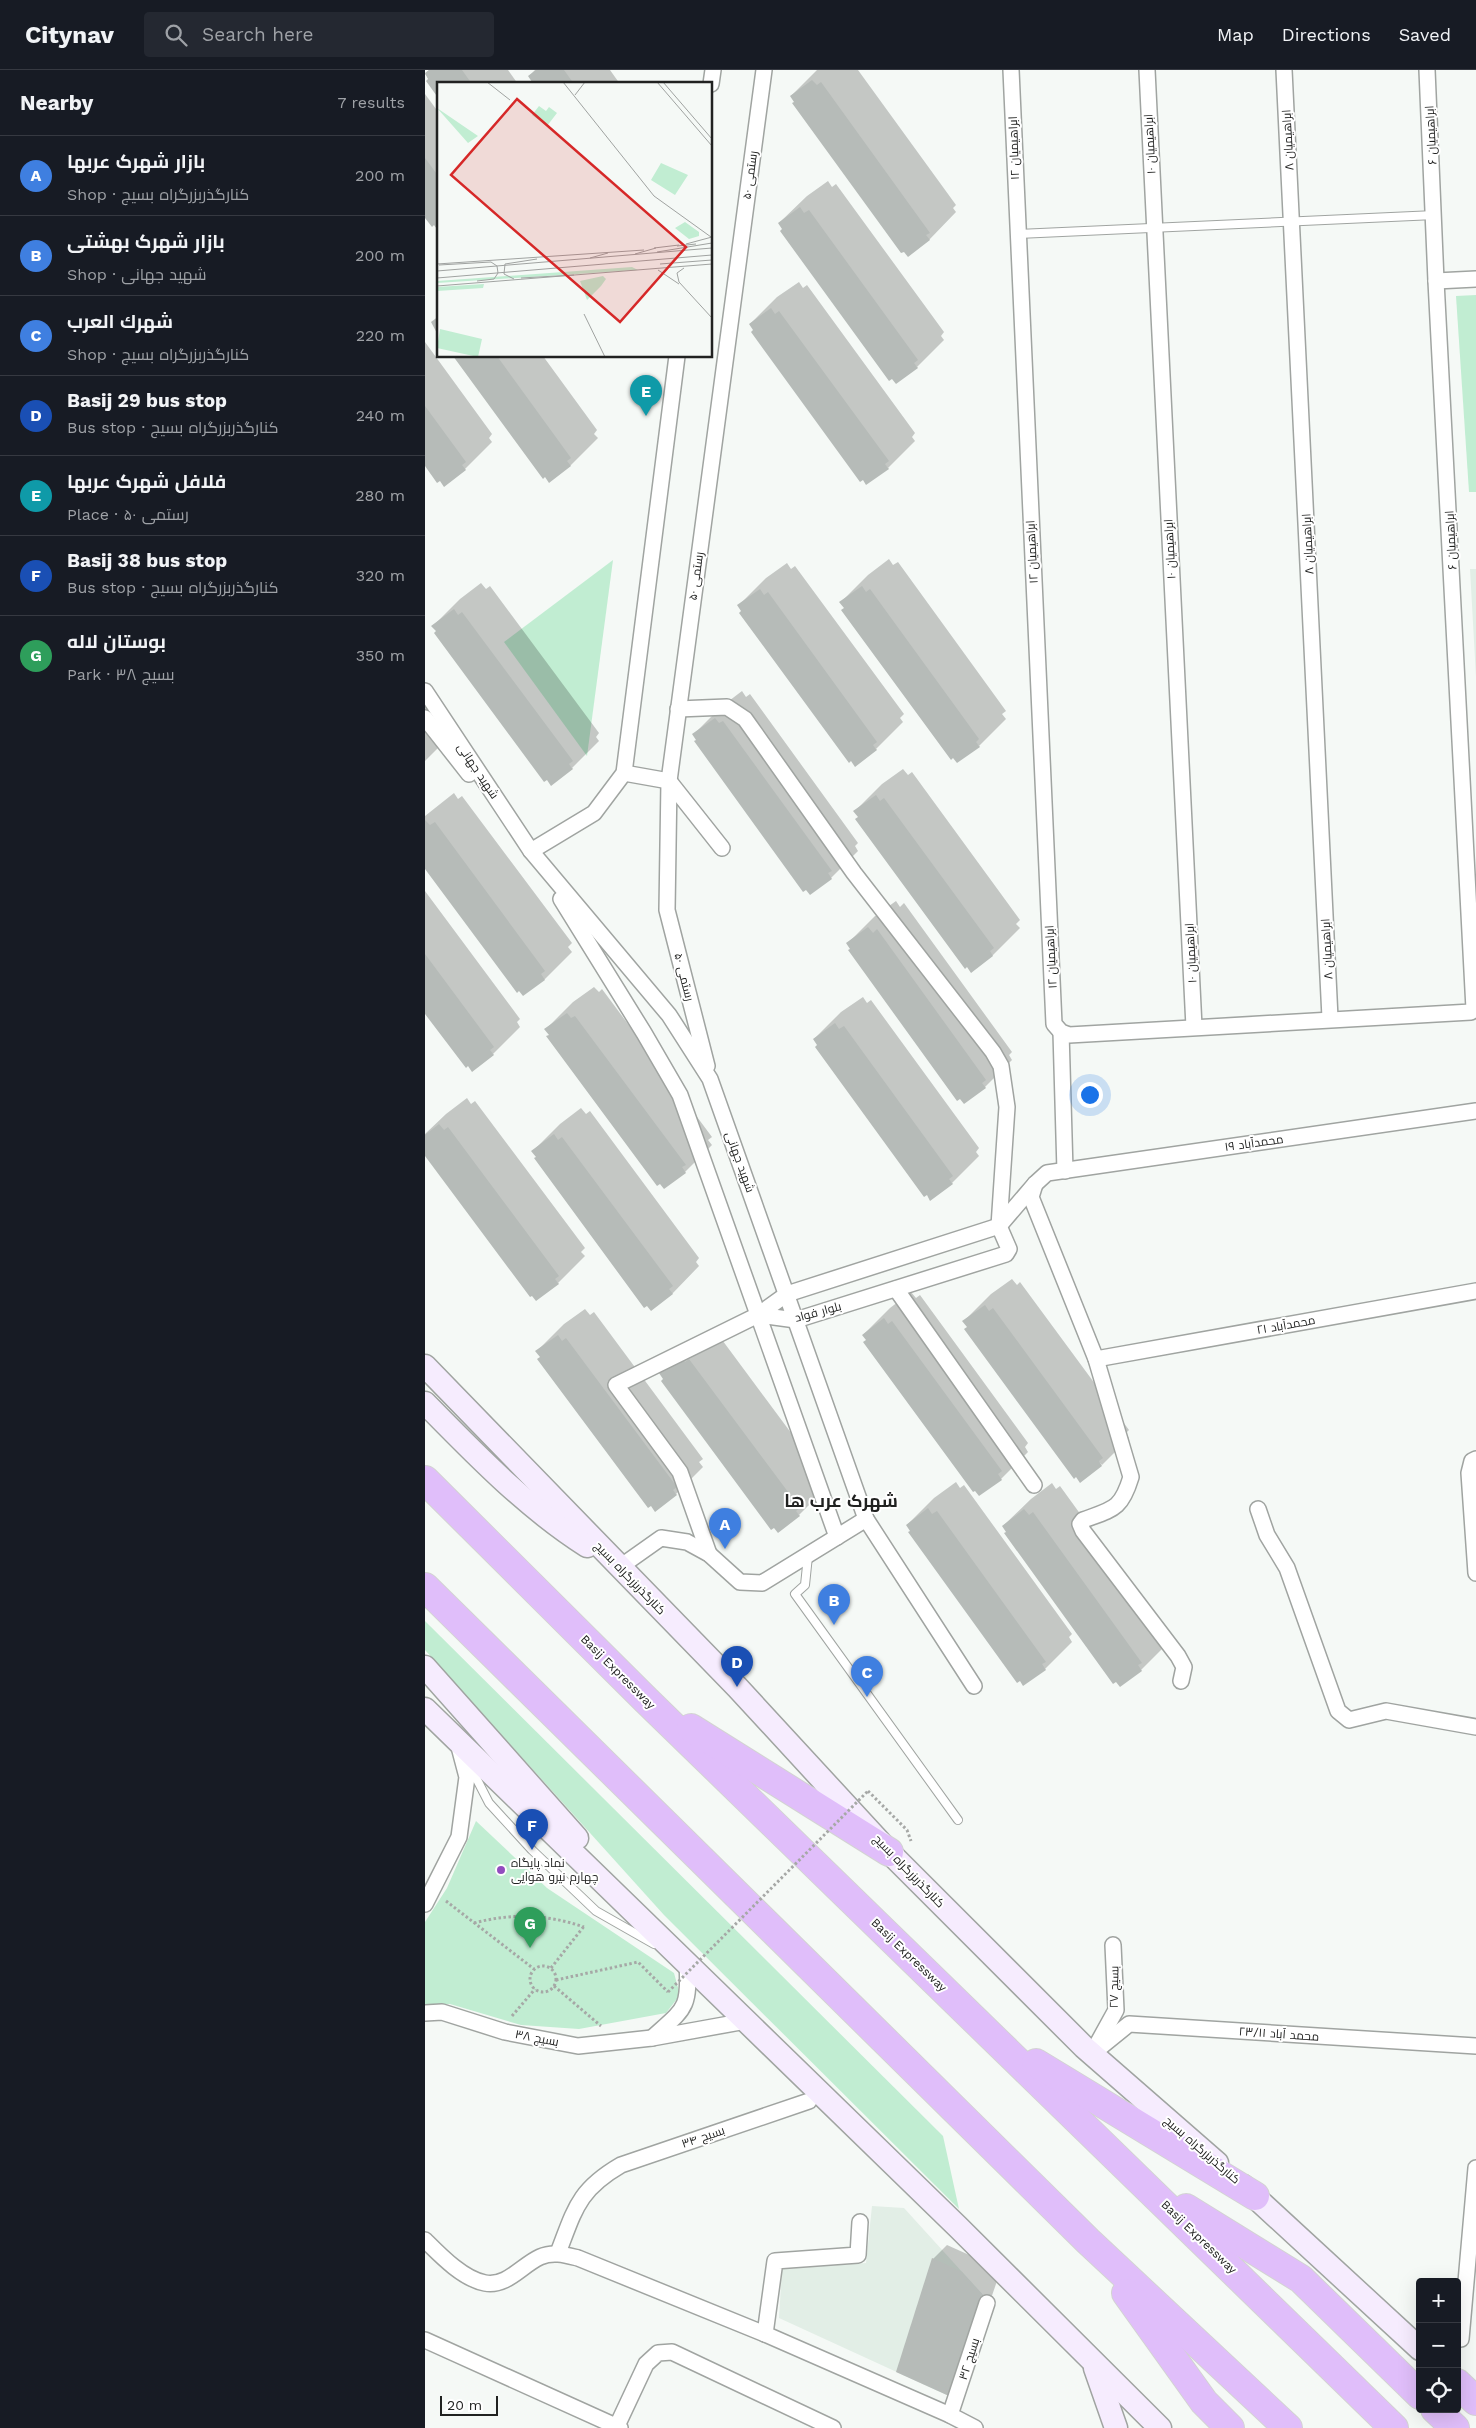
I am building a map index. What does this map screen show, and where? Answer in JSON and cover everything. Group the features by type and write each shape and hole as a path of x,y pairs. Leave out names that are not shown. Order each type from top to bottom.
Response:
{"highway":[{"name":"Basij Expressway","path":"425,1480 647,1700 1394,2428"},
{"path":"425,1587 1088,2241 1288,2428"},
{"path":"647,1700 889,1852"},
{"path":"995,2038 1255,2196"},
{"path":"1143,2182 1301,2279 1416,2391"},
{"path":"1088,2241 1204,2402 1230,2428"},
{"path":"1461,2387 1476,2400"},
{"path":"1439,2413 1455,2428"}],"main road":[{"name":"کنارگذربزرگراه بسیج","path":"425,1366 737,1688 889,1852 1092,2054 1255,2196 1416,2345"},
{"path":"425,1403 506,1484 559,1528 620,1567"},
{"path":"425,1667 687,1963"},
{"path":"425,1709 957,2227 1160,2428"},
{"path":"1094,2364 1116,2428"},
{"path":"1461,2379 1476,2389"}],"street":[{"name":"رستمی ۵۰","path":"710,1080 667,910 669,781 764,70"},
{"name":"ابراهیمیان ۱۲","path":"1011,70 1054,1024 1061,1032 1065,1171"},
{"name":"ابراهیمیان ۱۰","path":"1147,70 1194,1027"},
{"name":"ابراهیمیان ۸","path":"1284,70 1330,1018"},
{"name":"ابراهیمیان ۶","path":"1330,1018 1471,1012 1474,1009 1474,960 1436,281 1435,215 1427,70"},
{"path":"1436,281 1476,279"},
{"path":"531,851 594,814 624,773 677,358"},
{"name":"شهید جهانی","path":"425,691 531,851 644,1033 680,1095 837,1537"},
{"path":"678,709 727,707 745,719 854,873 993,1052 1001,1066 1007,1107 999,1226"},
{"name":"شهید جهانی","path":"425,718 531,851 669,1016 710,1080 866,1519 974,1686"},
{"path":"624,773 669,781 722,848"},
{"path":"1061,1032 1069,1035 1330,1018"},
{"name":"محمدآباد ۱۹","path":"999,1226 1035,1184 1047,1173 1476,1111"},
{"path":"1035,1184 1031,1196 1096,1359 1131,1477 1116,1508 1083,1520 1080,1524 1083,1531 1178,1656 1184,1668 1181,1681"},
{"name":"بلوار فواد","path":"999,1226 1009,1252 796,1320 758,1315 787,1294 999,1226"},
{"path":"897,1289 1034,1485"},
{"name":"محمدآباد ۲۱","path":"1096,1359 1476,1291"},
{"path":"709,1554 680,1472 616,1385 758,1315"},
{"path":"1474,1460 1469,1473 1476,1573"},
{"path":"1258,1509 1267,1535 1287,1568 1339,1710 1344,1718 1349,1720 1386,1711 1476,1727"},
{"path":"620,1567 661,1538 687,1542 709,1554 740,1582 762,1583 866,1519"},
{"path":"429,1898 459,1837 467,1778 458,1742"},
{"name":"بسیج ۲۷","path":"1092,2054 1116,2010 1113,1945"},
{"path":"652,2038 680,2012 689,1994 687,1963"},
{"name":"بسیج ۳۸","path":"425,2013 442,2012 505,2032 578,2046 652,2038 746,2021"},
{"name":"محمد آباد ۲۳/۱۱","path":"1092,2054 1129,2024 1476,2046"},
{"name":"بسیج ۳۴","path":"558,2253 577,2204 599,2178 621,2165 809,2101"},
{"path":"1461,2339 1475,2197 1476,2168"},
{"path":"765,2334 775,2261 858,2255 860,2222"},
{"path":"425,2240 467,2275 485,2283 500,2282 541,2257 558,2253 578,2258 765,2334 950,2415 975,2428"},
{"name":"بسیج ۳۲","path":"950,2415 987,2303"},
{"path":"425,2340 618,2428 646,2364 658,2353 672,2352 833,2428"}],"lane":[{"path":"1018,234 1435,215"},
{"path":"808,1556 805,1585 795,1594 958,1820"},
{"path":"458,1742 489,1803 532,1850 596,1910 687,1963"}],"path":[{"path":"556,1980 639,1962 668,1992 868,1791 907,1830"},
{"path":"429,1898 474,1923 534,1970"},
{"path":"551,1968 596,1910"},
{"path":"474,1923 502,1917 530,1916 566,1921 584,1926"},
{"path":"534,1970 544,1966 551,1968 555,1973 556,1980 554,1986 549,1991 535,1989"},
{"path":"534,1970 531,1981 535,1989"},
{"path":"554,1986 602,2027"},
{"path":"505,2032 510,2019 535,1989"}],"shaded area":[{"path":"1470,569 1476,569 1476,677"},
{"path":"872,2206 904,2208 983,2295 949,2396 779,2318 782,2269 866,2263"}],"green space":[{"path":"1476,295 1476,492 1469,492 1456,296"},
{"path":"613,560 587,756 504,642"},
{"path":"425,1621 943,2136 959,2209 664,1915 425,1650"},
{"path":"476,1821 547,1888 674,1973 680,1995 666,2013 579,2029 521,2025 450,2004 425,2006 425,1922 447,1888"}],"building":[{"path":"429,70 462,70 471,82 437,82 437,96 426,81 428,79 425,73"},
{"path":"536,70 564,70 573,82 532,82 528,76"},
{"path":"812,80 817,85 821,82 930,233 926,235 930,240 908,257 904,252 901,253 792,103 794,102 790,96"},
{"path":"425,158 437,174 437,229 434,225 432,227 425,218"},
{"path":"800,207 804,213 809,210 918,360 914,363 918,368 896,384 892,379 889,381 780,231 782,229 778,223"},
{"path":"771,308 775,314 779,311 889,461 885,464 889,469 866,485 863,480 860,482 751,332 753,330 749,324"},
{"path":"437,318 437,333 431,322"},
{"path":"454,358 498,358 571,458 567,461 571,466 549,483 545,477 543,479"},
{"path":"425,406 466,462 462,465 466,470 444,487 440,481 437,483 425,466"},
{"path":"862,586 866,592 870,589 979,739 976,742 980,747 957,763 953,758 951,760 841,610 844,608 839,602"},
{"path":"760,589 764,595 768,592 877,742 873,745 877,750 855,767 851,761 849,763 739,613 741,611 737,605"},
{"path":"454,609 458,615 462,612 573,761 569,764 573,769 551,786 547,780 544,782 434,633 436,631 431,626"},
{"path":"715,718 719,723 723,721 832,871 828,873 832,879 810,895 806,890 803,892 694,741 696,740 692,734"},
{"path":"876,795 880,801 884,798 994,948 990,951 993,956 971,973 967,967 965,969 855,819 858,817 853,811"},
{"path":"425,820 430,825 435,822 545,971 541,974 545,980 523,996 519,991 517,993 425,869"},
{"path":"868,927 873,933 877,929 986,1080 982,1083 986,1088 964,1104 960,1099 957,1101 848,950 850,949 846,943"},
{"path":"425,954 494,1047 490,1050 494,1055 472,1072 468,1066 466,1068 425,1014"},
{"path":"567,1013 571,1018 575,1016 686,1165 682,1167 686,1173 664,1189 660,1184 657,1186 546,1036 549,1035 544,1029"},
{"path":"835,1023 839,1029 844,1026 953,1176 949,1179 953,1184 930,1201 927,1195 924,1197 815,1047 817,1045 813,1039"},
{"path":"439,1124 444,1130 448,1127 559,1276 555,1279 559,1284 536,1301 532,1296 530,1297 425,1156 425,1135"},
{"path":"554,1134 558,1140 562,1137 673,1286 669,1289 673,1294 651,1311 647,1306 644,1308 534,1158 536,1157 531,1151"},
{"path":"985,1305 989,1311 993,1308 1103,1458 1099,1461 1102,1466 1080,1483 1076,1477 1074,1479 964,1329 967,1327 962,1321"},
{"path":"884,1318 888,1324 892,1321 1002,1471 998,1474 1002,1480 979,1496 975,1491 973,1492 863,1342 866,1340 862,1335"},
{"path":"558,1335 562,1341 566,1338 677,1487 673,1490 677,1495 655,1512 651,1506 648,1508 537,1359 540,1357 535,1351"},
{"path":"681,1356 685,1362 689,1359 800,1508 796,1511 800,1516 778,1533 774,1528 771,1530 661,1381 663,1379 659,1373"},
{"path":"928,1508 932,1514 937,1511 1046,1662 1042,1664 1046,1670 1023,1686 1020,1681 1017,1683 908,1532 910,1531 906,1525"},
{"path":"1024,1509 1029,1515 1033,1512 1142,1663 1138,1665 1142,1671 1120,1687 1116,1682 1113,1684 1004,1533 1006,1532 1002,1526"},
{"path":"932,2258 962,2272 983,2295 949,2396 896,2372"}],"place":[{"name":"فلافل شهرک عربها","path":"646,416"},
{"name":"بازار شهرک عربها","path":"725,1549"},
{"name":"بازار شهرک بهشتی","path":"834,1625"},
{"name":"Basij 29 bus stop","path":"737,1687"},
{"name":"شهرك العرب","path":"867,1697"},
{"name":"Basij 38 bus stop","path":"532,1850"},
{"name":"نماد پایگاه چهارم نیرو هوایی","path":"501,1870"},
{"name":"بوستان لاله","path":"530,1948"}],"district":[{"name":"شهرک عرب ها","path":"841,1500"}]}
